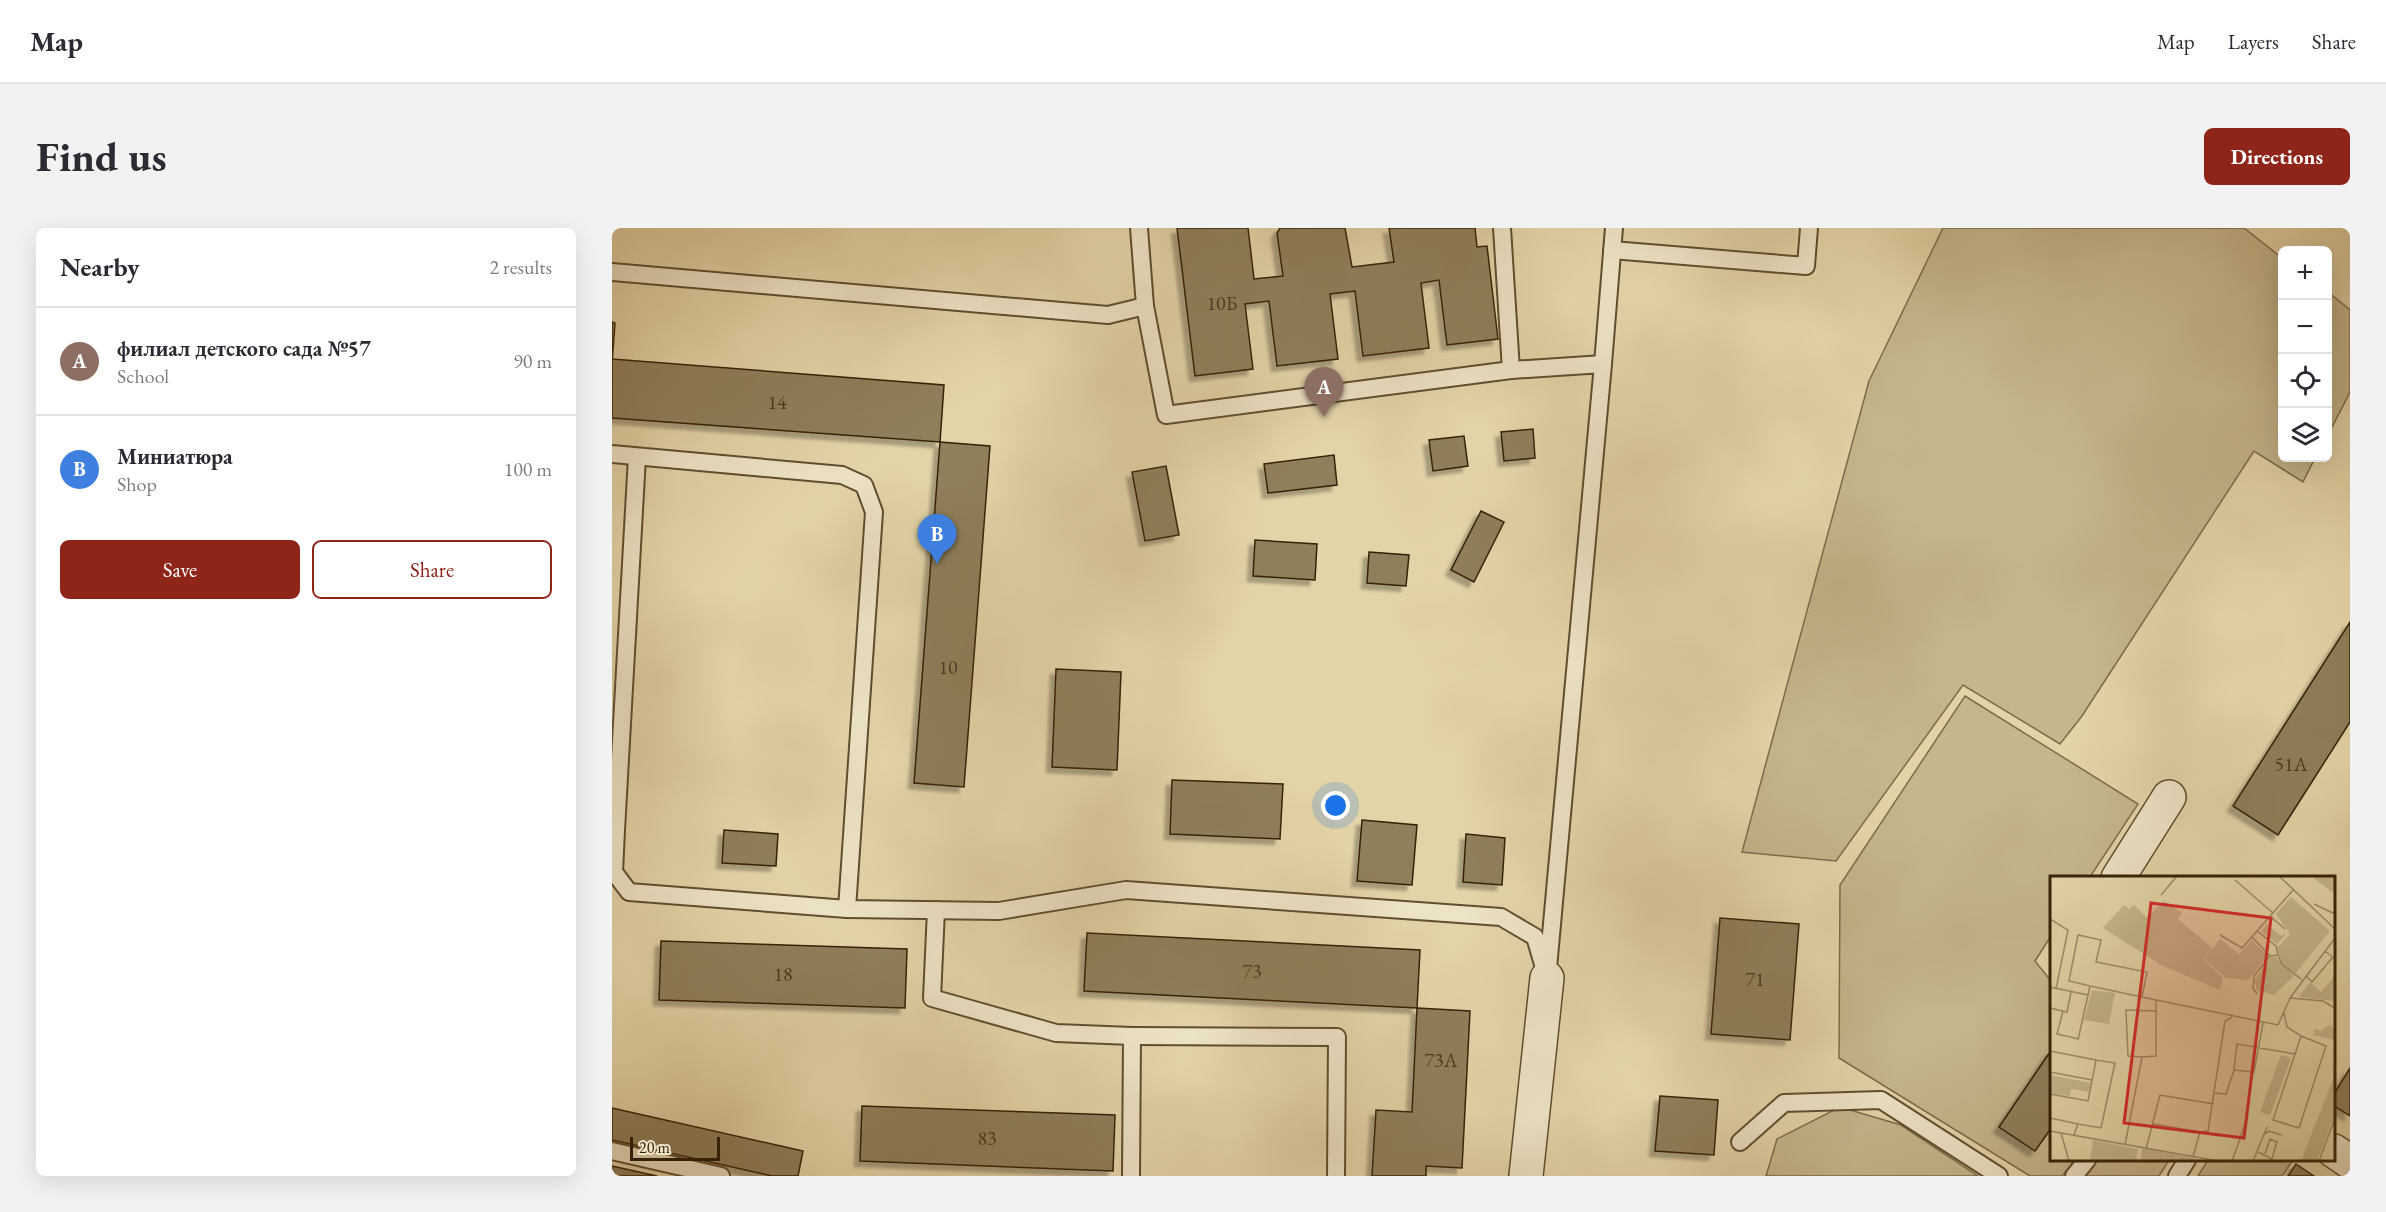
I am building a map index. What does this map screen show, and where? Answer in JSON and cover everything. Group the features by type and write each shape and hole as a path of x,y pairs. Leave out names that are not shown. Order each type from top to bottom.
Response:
{"street":[{"path":"2119,876 2169,797"},
{"path":"1526,1176 1547,978"},
{"path":"2335,1152 2350,1162"}],"lane":[{"path":"1139,228 1145,306 1166,414 1511,370 1603,364"},
{"path":"1502,228 1511,370"},
{"path":"1547,978 1614,228"},
{"path":"1612,250 1806,266 1809,228"},
{"path":"612,272 1108,315 1145,306"},
{"path":"612,454 842,475 864,485 874,512 848,909"},
{"path":"637,457 614,829 614,872 629,892 848,909 999,911 1126,890 1501,917 1534,937 1547,978"},
{"path":"936,910 932,998 1056,1033 1132,1036 1337,1036 1336,1176"},
{"path":"1131,1176 1132,1036"},
{"path":"1740,1142 1784,1103 1881,1100 1999,1176"},
{"path":"612,1151 721,1176"},
{"path":"2074,1176 2086,1161"},
{"path":"2177,1176 2186,1161"}],"shaded area":[{"path":"1943,228 2244,228 2278,255 2278,462 2313,462 2303,482 2254,451 2082,716 2060,744 1963,685 1836,861 1742,852 1869,381"},
{"path":"2332,295 2350,310 2350,392 2332,427"},
{"path":"1965,696 2138,804 2091,876 2050,876 2050,938 2035,961 2050,980 2050,1161 2074,1161 2062,1176 2030,1176 1839,1058 1840,885"},
{"path":"1840,1107 1901,1125 1978,1176 1766,1176 1777,1139"},
{"path":"2096,1161 2168,1161 2159,1176 2084,1176"},
{"path":"2207,1161 2292,1161 2282,1176 2198,1176"}],"building":[{"path":"1177,228 1248,228 1254,279 1283,276 1277,233 1280,228 1345,228 1352,267 1394,262 1389,228 1475,228 1477,247 1487,246 1498,339 1447,345 1439,280 1421,283 1429,348 1363,356 1355,291 1330,294 1338,359 1277,366 1269,301 1245,304 1253,369 1195,376"},
{"path":"612,322 615,323 612,364"},
{"path":"612,359 944,385 940,442 612,418"},
{"path":"1533,429 1535,458 1504,461 1501,432"},
{"path":"1464,436 1468,466 1433,471 1429,440"},
{"path":"940,442 990,446 964,787 914,783"},
{"path":"1334,455 1337,485 1268,493 1264,464"},
{"path":"1166,466 1179,535 1145,541 1132,472"},
{"path":"1481,511 1504,522 1474,582 1451,570"},
{"path":"1255,540 1317,544 1315,580 1253,576"},
{"path":"1369,552 1409,555 1406,586 1367,583"},
{"path":"2350,622 2350,722 2278,835 2233,806"},
{"path":"1056,669 1121,672 1117,770 1052,767"},
{"path":"1172,780 1283,784 1280,839 1170,834"},
{"path":"1362,820 1417,825 1412,885 1357,881"},
{"path":"724,830 778,834 776,866 722,863"},
{"path":"1466,834 1505,838 1502,885 1463,882"},
{"path":"1720,918 1799,924 1790,1040 1711,1034"},
{"path":"1087,933 1420,950 1417,1008 1084,991"},
{"path":"661,941 907,949 905,1008 659,1000"},
{"path":"1417,1008 1470,1011 1462,1168 1426,1166 1426,1176 1372,1176 1376,1110 1412,1112"},
{"path":"2050,1052 2050,1130 2035,1151 1999,1127"},
{"path":"2350,1068 2350,1116 2335,1107 2335,1092"},
{"path":"1660,1096 1718,1100 1714,1155 1655,1151"},
{"path":"862,1106 1115,1115 1113,1171 860,1161"},
{"path":"612,1108 803,1151 798,1176 772,1176 612,1140"},
{"path":"2296,1164 2314,1176 2288,1176"},
{"path":"612,1166 657,1176 612,1176"}],"place":[{"name":"филиал детского сада №57","path":"1324,417"},
{"name":"Миниатюра","path":"937,564"}]}
